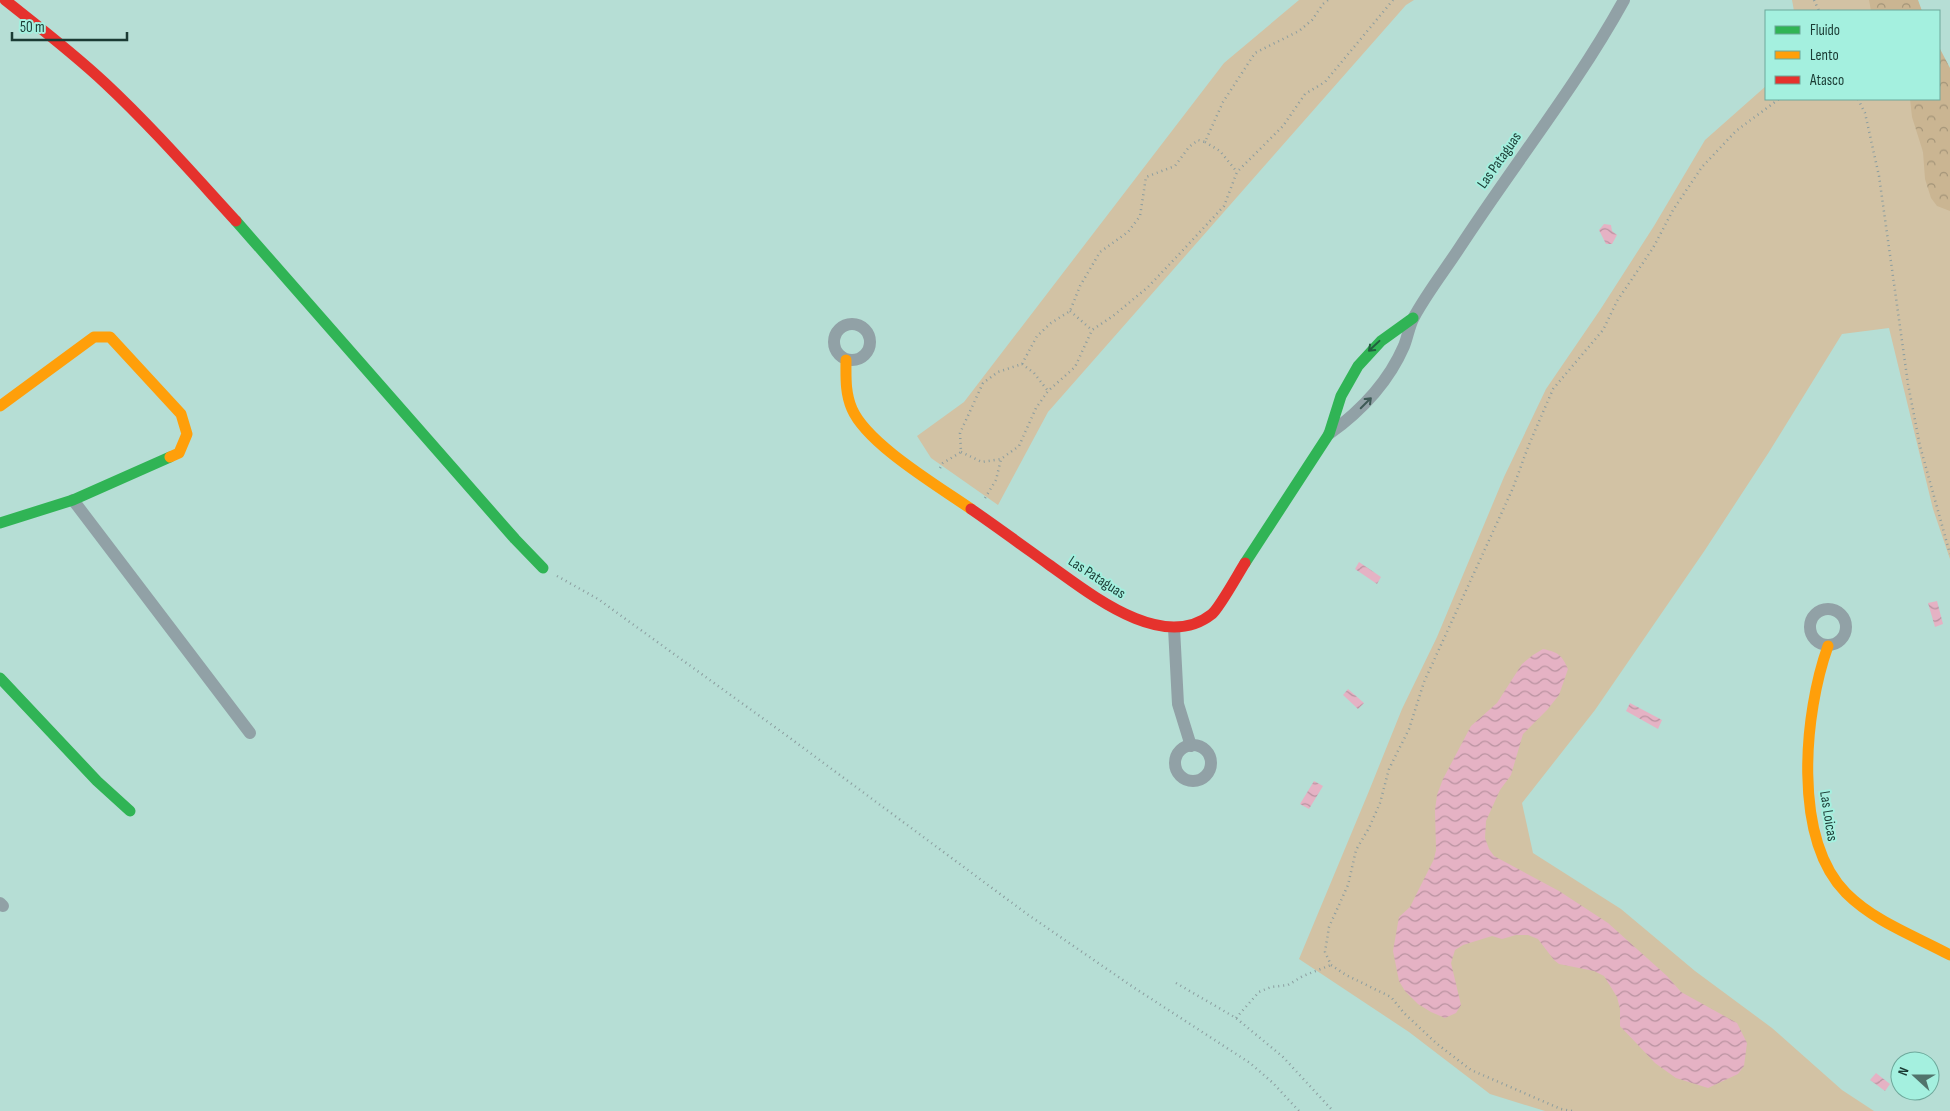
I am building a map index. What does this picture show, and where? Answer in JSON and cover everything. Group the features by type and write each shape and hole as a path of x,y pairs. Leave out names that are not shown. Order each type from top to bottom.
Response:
{"street":[{"path":"5,0 66,48 105,83 166,144 245,230 508,532 543,568"},
{"path":"1610,0 1611,21"},
{"name":"Las Pataguas","path":"1329,434 1352,417 1373,396 1385,380 1404,346 1413,318 1472,229 1587,64 1624,0"},
{"name":"Las Pataguas","path":"846,360 846,386 855,418 865,431 886,449 1102,602 1135,618 1174,628 1197,623 1213,613 1329,434 1336,405 1348,378 1366,354 1388,334 1413,318"},
{"path":"0,406 94,337 110,337 182,414 187,434 179,453 73,500 0,523"},
{"path":"73,500 250,733"},
{"path":"1174,628 1178,704 1191,746"},
{"name":"Las Loicas","path":"1828,646 1816,696 1808,777 1810,820 1818,851 1834,877 1865,908 1889,924 1950,955"},
{"path":"0,678 97,780 130,811"}],"path":[{"path":"1205,142 1223,102 1255,53 1299,31 1312,20 1328,0"},
{"path":"961,452 982,462 1001,459 1019,446 1036,408 1048,391 1075,367 1092,330 1113,316 1148,287 1224,206 1237,172 1283,126 1305,94 1325,82 1393,0"},
{"path":"1572,1111 1561,1109 1472,1070 1436,1043 1404,1013 1391,997 1346,975 1331,965 1325,952 1329,927 1348,885 1356,850 1369,828 1380,802 1390,769 1409,728 1424,682 1513,488 1553,389 1603,330 1617,302 1654,248 1673,210 1702,167 1736,131 1778,100"},
{"path":"1858,100 1865,113 1879,176 1908,384 1920,446 1950,554"},
{"path":"961,452 960,433 983,383 998,372 1022,364 1037,336 1051,323 1070,311 1080,286 1100,252 1128,232 1140,216 1146,177 1176,166 1189,147 1198,140 1220,151 1237,172"},
{"path":"1070,311 1092,330"},
{"path":"1022,364 1034,373 1048,391"},
{"path":"931,482 944,463 961,452"},
{"path":"977,512 996,480 1001,459"},
{"path":"543,568 598,600 790,738 1026,914 1133,987 1250,1063 1273,1083 1299,1111"},
{"path":"1236,1018 1259,992 1271,987 1288,985 1331,965"},
{"path":"1176,983 1236,1018 1283,1057 1333,1111"}],"shaded area":[{"path":"1299,0 1414,0 1406,5 1048,412 998,505 931,458 917,436 964,402 1224,63"},
{"path":"1792,0 1917,0 1922,10 1794,10"},
{"path":"1950,69 1950,559 1933,509 1889,328 1842,334 1769,452 1705,550 1595,710 1522,803 1533,853 1621,909 1695,971 1772,1028 1842,1090 1874,1111 1545,1111 1490,1094 1409,1032 1299,959 1402,709 1437,637 1504,477 1546,389 1654,226 1705,140 1765,87 1765,100 1940,100"}],"green space":[{"path":"1869,0 1918,0 1922,10 1871,10"},
{"path":"1940,49 1950,68 1950,211 1937,206 1931,198 1925,179 1923,152 1912,117 1910,100 1940,100"}],"water":[{"path":"1604,224 1611,225 1612,231 1617,235 1612,244 1606,244 1599,230"},
{"path":"1359,562 1381,577 1377,584 1355,569"},
{"path":"1937,601 1943,624 1935,627 1928,603"},
{"path":"1543,649 1559,655 1564,660 1568,669 1559,695 1523,734 1511,775 1500,790 1486,821 1485,838 1489,849 1494,856 1559,891 1608,923 1667,976 1681,992 1737,1023 1747,1043 1744,1066 1738,1074 1708,1088 1676,1078 1655,1063 1620,1026 1620,1009 1617,997 1604,976 1594,971 1559,964 1538,939 1528,935 1516,935 1502,939 1492,936 1463,945 1455,950 1451,963 1461,1005 1456,1013 1445,1018 1418,1004 1405,991 1399,981 1393,951 1399,917 1410,907 1434,859 1436,850 1435,810 1437,795 1443,779 1471,726 1497,703 1522,664"},
{"path":"1348,689 1364,703 1358,709 1343,695"},
{"path":"1630,703 1662,720 1658,729 1626,711"},
{"path":"1314,781 1323,786 1309,809 1300,804"},
{"path":"1876,1073 1890,1084 1885,1091 1870,1080"}],"traffic: fast":[{"path":"236,221 515,539 543,568"},
{"path":"1245,563 1329,434 1341,396 1358,366 1381,341 1413,318"},
{"path":"0,523 73,500 170,457"},
{"path":"0,678 97,781 130,811"}],"traffic: slow":[{"path":"0,406 94,337 110,337 181,414 187,434 179,453 170,457"},
{"path":"846,360 848,397 852,409 860,422 888,450 971,509"},
{"path":"1828,646 1813,705 1809,739 1808,774 1810,808 1817,841 1829,869 1846,893 1857,903 1896,928 1950,955"}],"traffic: jam":[{"path":"5,0 68,51 122,99 236,221"},
{"path":"971,509 1104,603 1149,623 1171,627 1192,624 1212,614 1245,563"}]}
